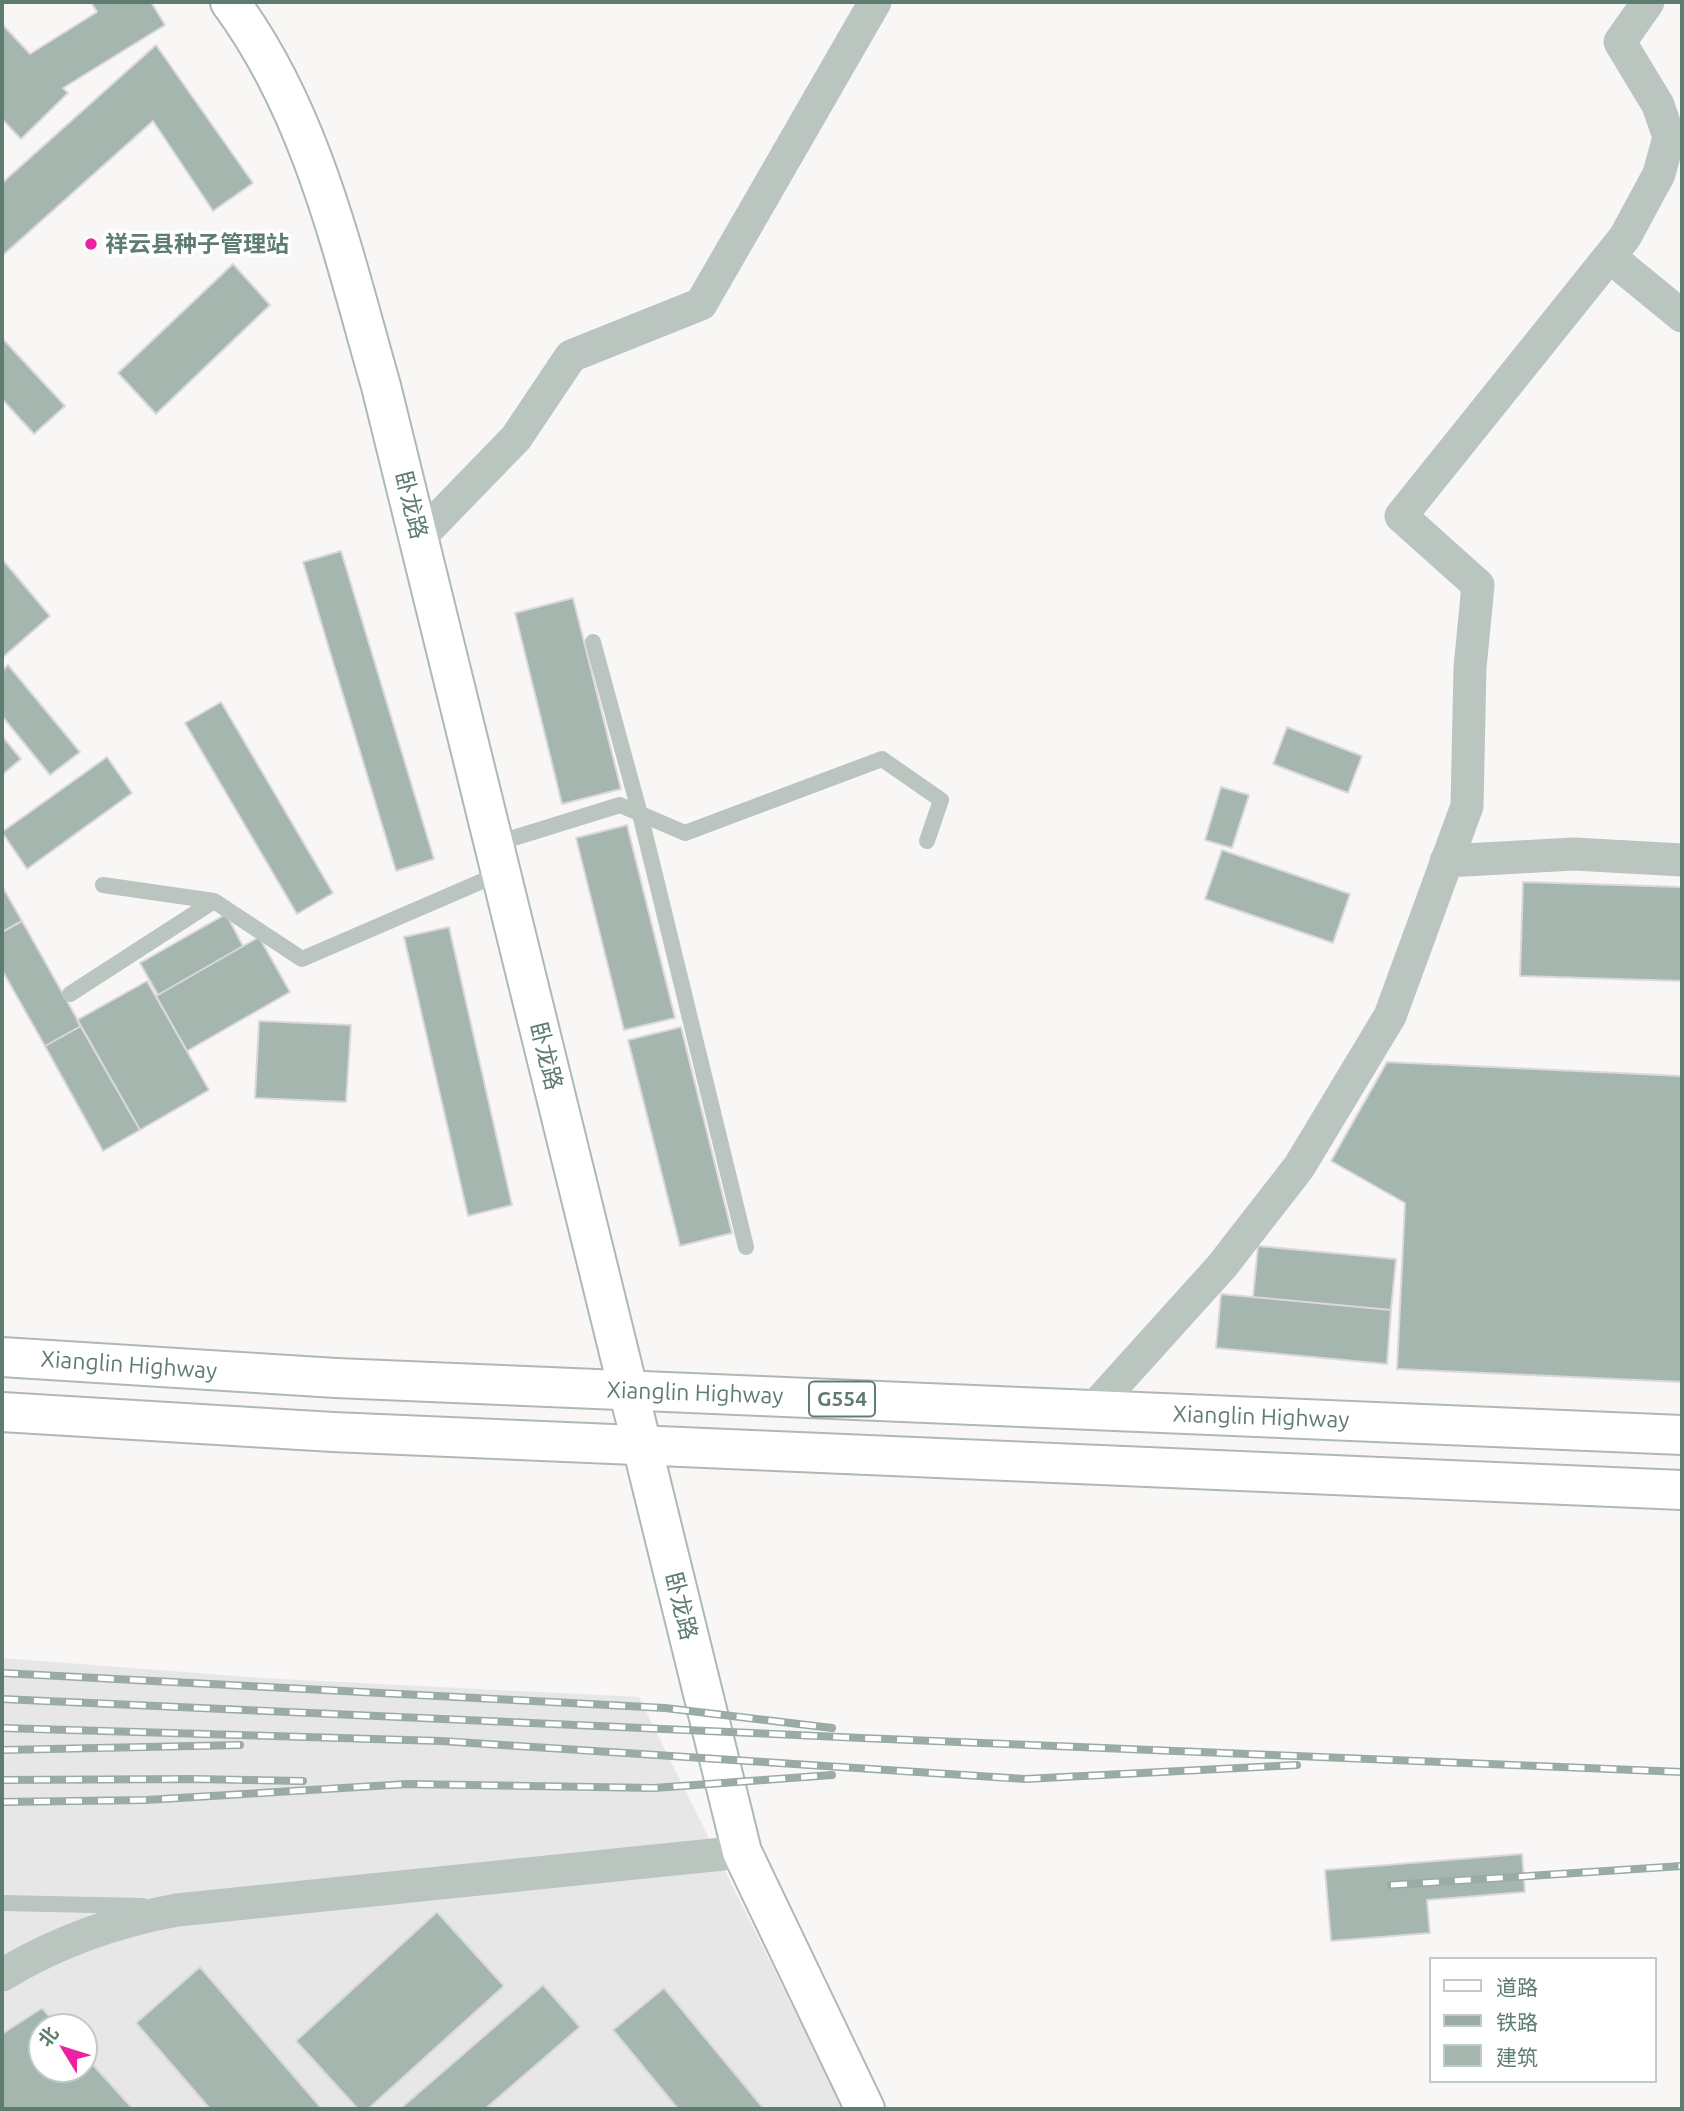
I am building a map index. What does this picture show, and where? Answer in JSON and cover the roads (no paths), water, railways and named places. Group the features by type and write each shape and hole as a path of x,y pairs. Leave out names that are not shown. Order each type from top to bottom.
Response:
{"main road":[{"name":"卧龙路","path":"230,2 268,60 299,123 330,206 381,386 741,1852 865,2109"},
{"name":"Xianglin Highway","path":"2,1357 336,1378 1682,1435"},
{"path":"2,1412 333,1432 1682,1490"}],"street":[{"path":"419,538 516,438 571,356 702,304 875,2"},
{"path":"1092,1410 1222,1266 1299,1167 1390,1016 1467,806 1470,668 1478,584 1401,516 1625,237 1659,174 1669,137 1658,105 1619,42 1648,2"},
{"path":"1609,257 1682,316"},
{"path":"1446,861 1574,854 1682,860"},
{"path":"2,1975 82,1936 145,1916 201,1907 741,1852"}],"lane":[{"path":"593,642 640,814 746,1247"},
{"path":"103,885 214,901 302,959 497,859 620,805 685,833 882,759 941,800 927,841"},
{"path":"70,994 214,901"},
{"path":"2,1903 201,1907"}],"railway":[{"path":"2,1673 665,1708 832,1728"},
{"path":"2,1699 1682,1772"},
{"path":"2,1728 441,1741 1025,1779 1297,1765"},
{"path":"2,1750 240,1745"},
{"path":"2,1802 146,1800 408,1784 654,1788 832,1775"},
{"path":"2,1780 303,1781"},
{"path":"1391,1885 1682,1866"}],"place":[{"name":"祥云县种子管理站","path":"91,244"}]}
